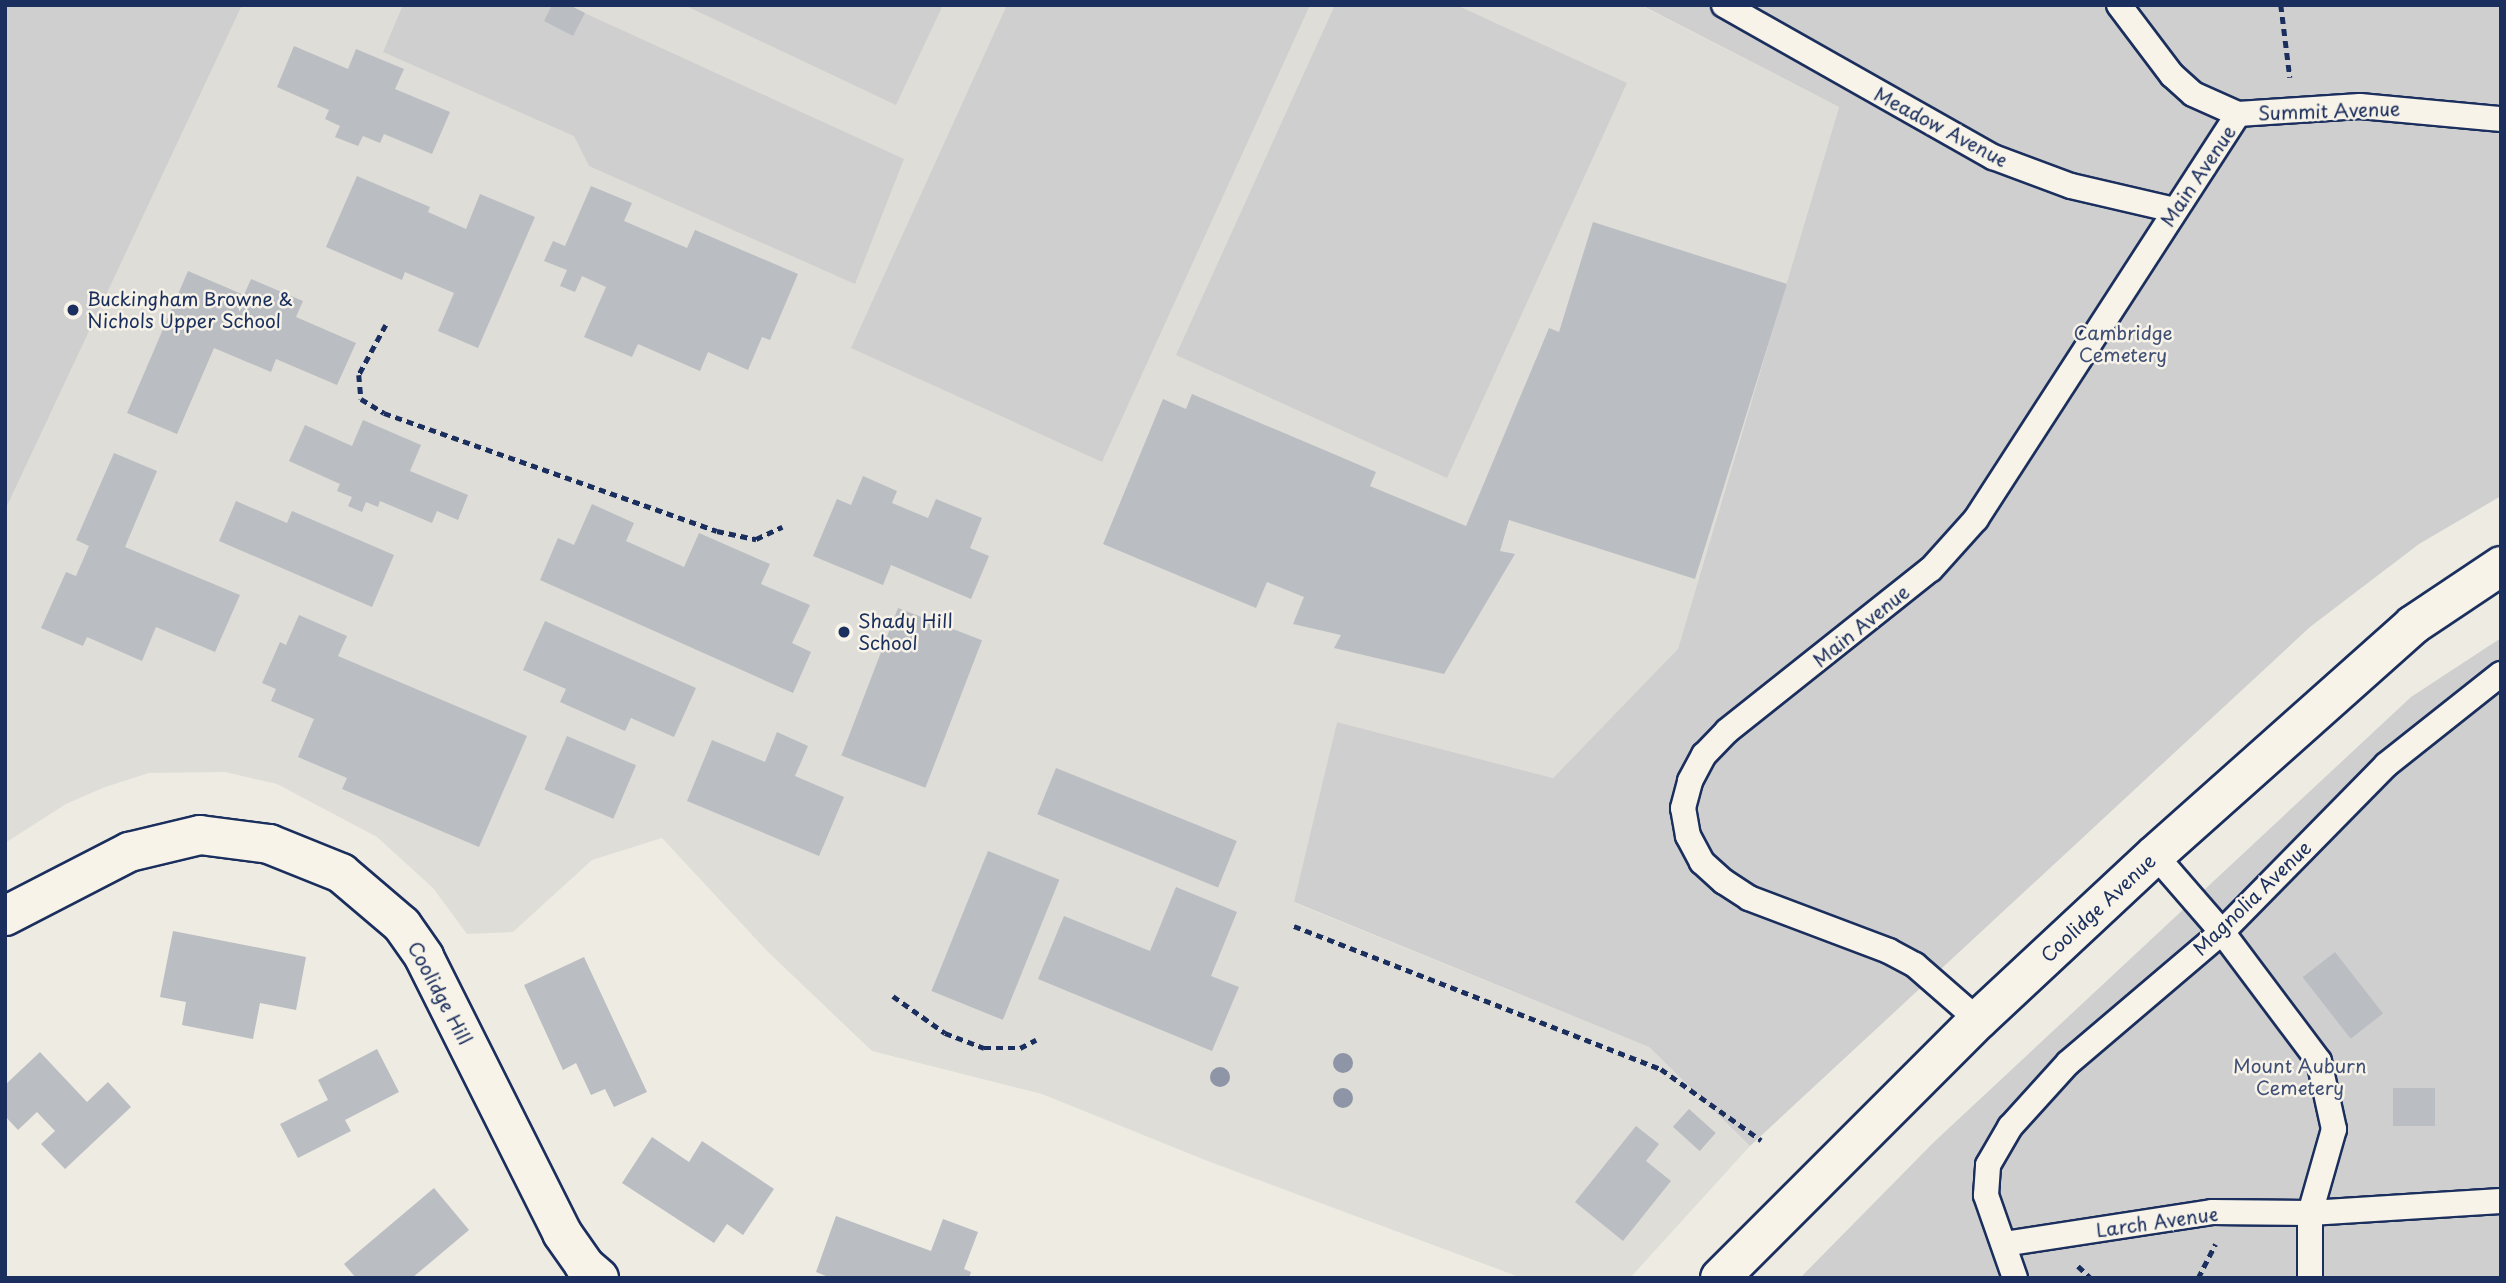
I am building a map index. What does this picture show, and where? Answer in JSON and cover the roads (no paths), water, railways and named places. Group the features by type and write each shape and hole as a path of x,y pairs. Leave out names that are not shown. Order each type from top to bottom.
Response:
{"street":[{"name":"Coolidge Avenue","path":"1720,1278 1978,1020 2155,855 2392,643 2501,566"},
{"name":"Coolidge Hill","path":"5,916 129,852 200,835 269,844 341,873 402,925 424,957 582,1274"}],"lane":[{"name":"Meadow Avenue","path":"1724,5 1993,157 2071,186 2174,209"},
{"name":"Summit Avenue","path":"2119,5 2172,75 2193,94 2238,114 2360,106 2501,119"},
{"name":"Main Avenue","path":"1978,1020 1915,965 1889,951 1749,898 1724,882 1702,862 1688,836 1683,808 1690,781 1704,755 1727,731 1905,592 1954,545 2048,413 2174,209 2238,114"},
{"name":"Magnolia Avenue","path":"2004,1244 1986,1195 1988,1165 2010,1127 2068,1063 2222,932 2386,765 2501,674"},
{"path":"2155,855 2222,932 2319,1061 2334,1129 2310,1213 2310,1278"},
{"name":"Larch Avenue","path":"2004,1244 2212,1212 2310,1213 2501,1201"},
{"path":"2004,1244 2015,1278"}],"place":[{"name":"Buckingham Browne & Nichols Upper School","path":"73,310"},
{"name":"Shady Hill School","path":"844,632"}],"park label":[{"name":"Cambridge Cemetery","path":"2123,344"},
{"name":"Mount Auburn Cemetery","path":"2300,1077"}]}
